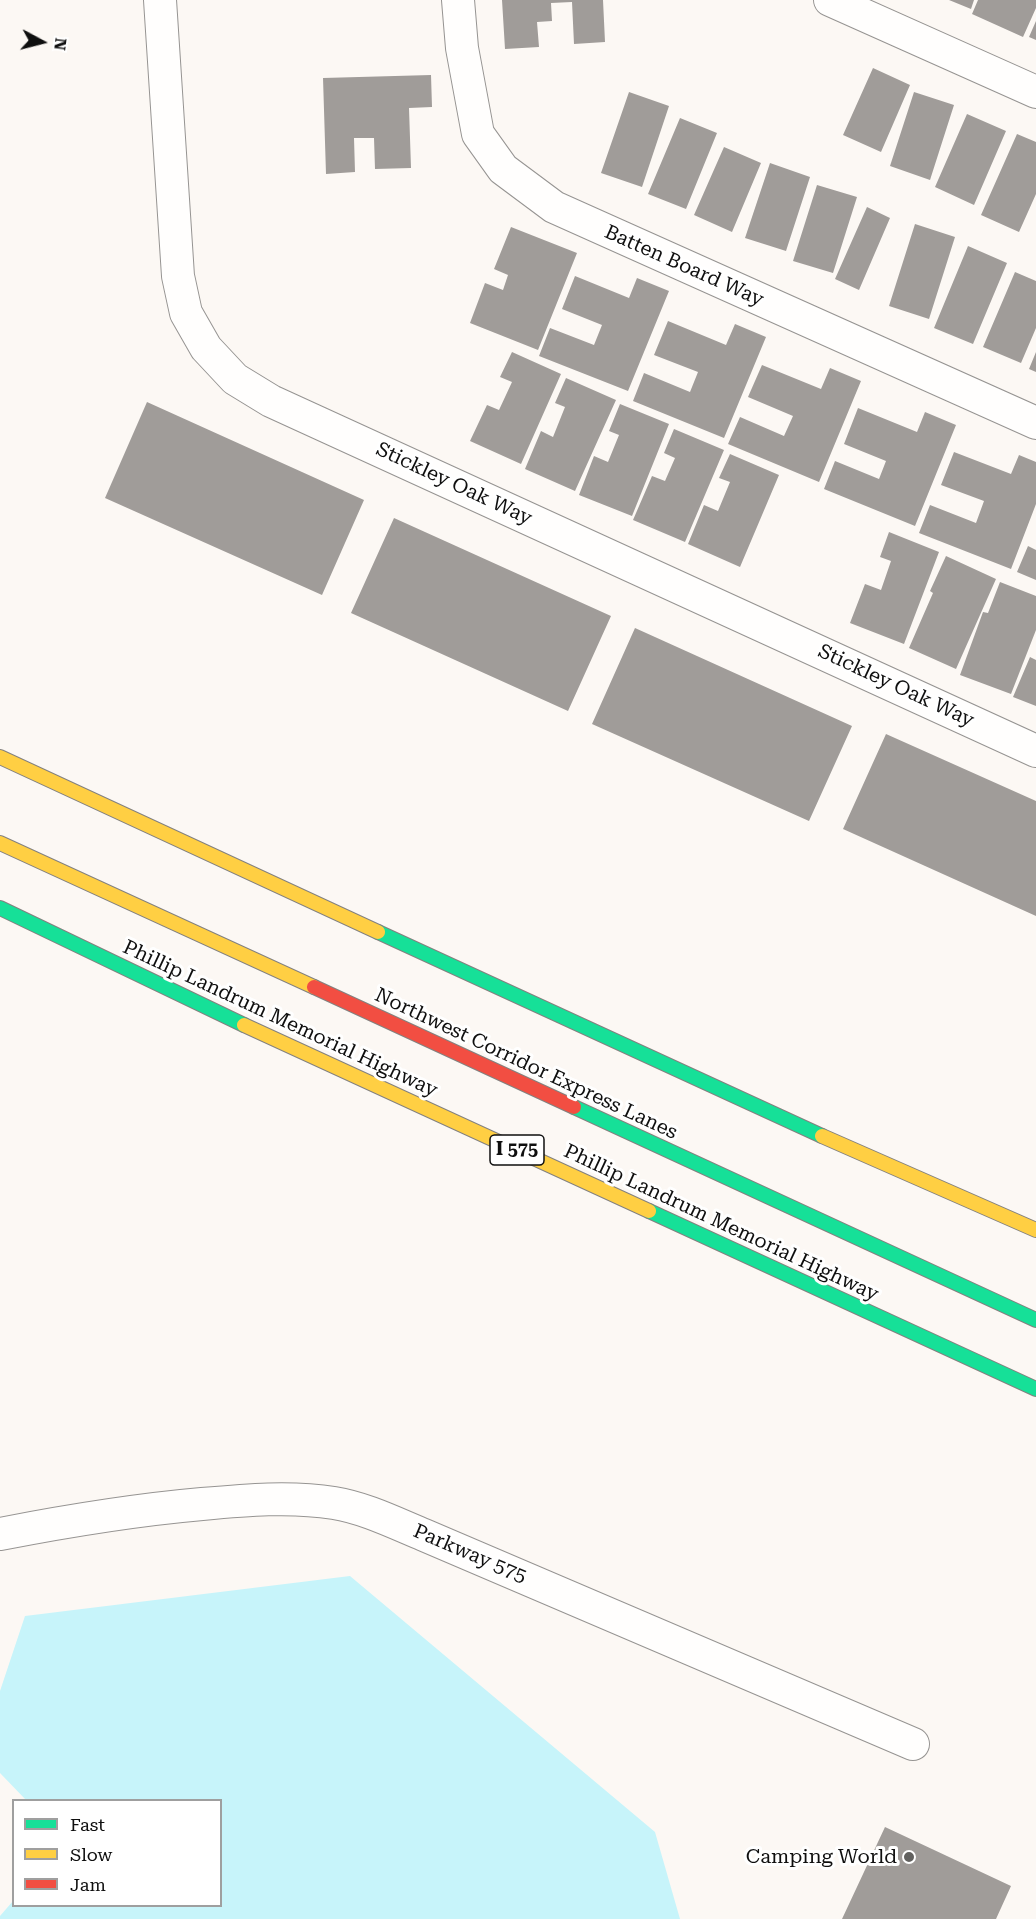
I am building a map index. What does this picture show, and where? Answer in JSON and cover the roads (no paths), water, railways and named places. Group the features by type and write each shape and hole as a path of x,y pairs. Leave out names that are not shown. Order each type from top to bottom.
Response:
{"highway":[{"path":"0,757 726,1093 1036,1230"},
{"name":"Northwest Corridor Express Lanes","path":"0,843 1036,1320"},
{"name":"Phillip Landrum Memorial Highway","path":"0,908 238,1022 1036,1389"}],"street":[{"name":"Stickley Oak Way","path":"160,0 180,285 186,313 206,348 235,379 271,400 1036,751"},
{"name":"Batten Board Way","path":"458,0 462,48 478,134 503,169 554,207 1036,423"},
{"path":"830,0 1036,92"},
{"name":"Parkway 575","path":"0,1534 87,1517 217,1502 291,1499 336,1503 381,1517 913,1744"}],"water":[{"path":"350,1576 655,1832 680,1919 0,1919 12,1902 12,1907 222,1907 222,1799 25,1799 0,1773 0,1691 25,1616"}],"place":[{"name":"Camping World","path":"909,1857"}]}
